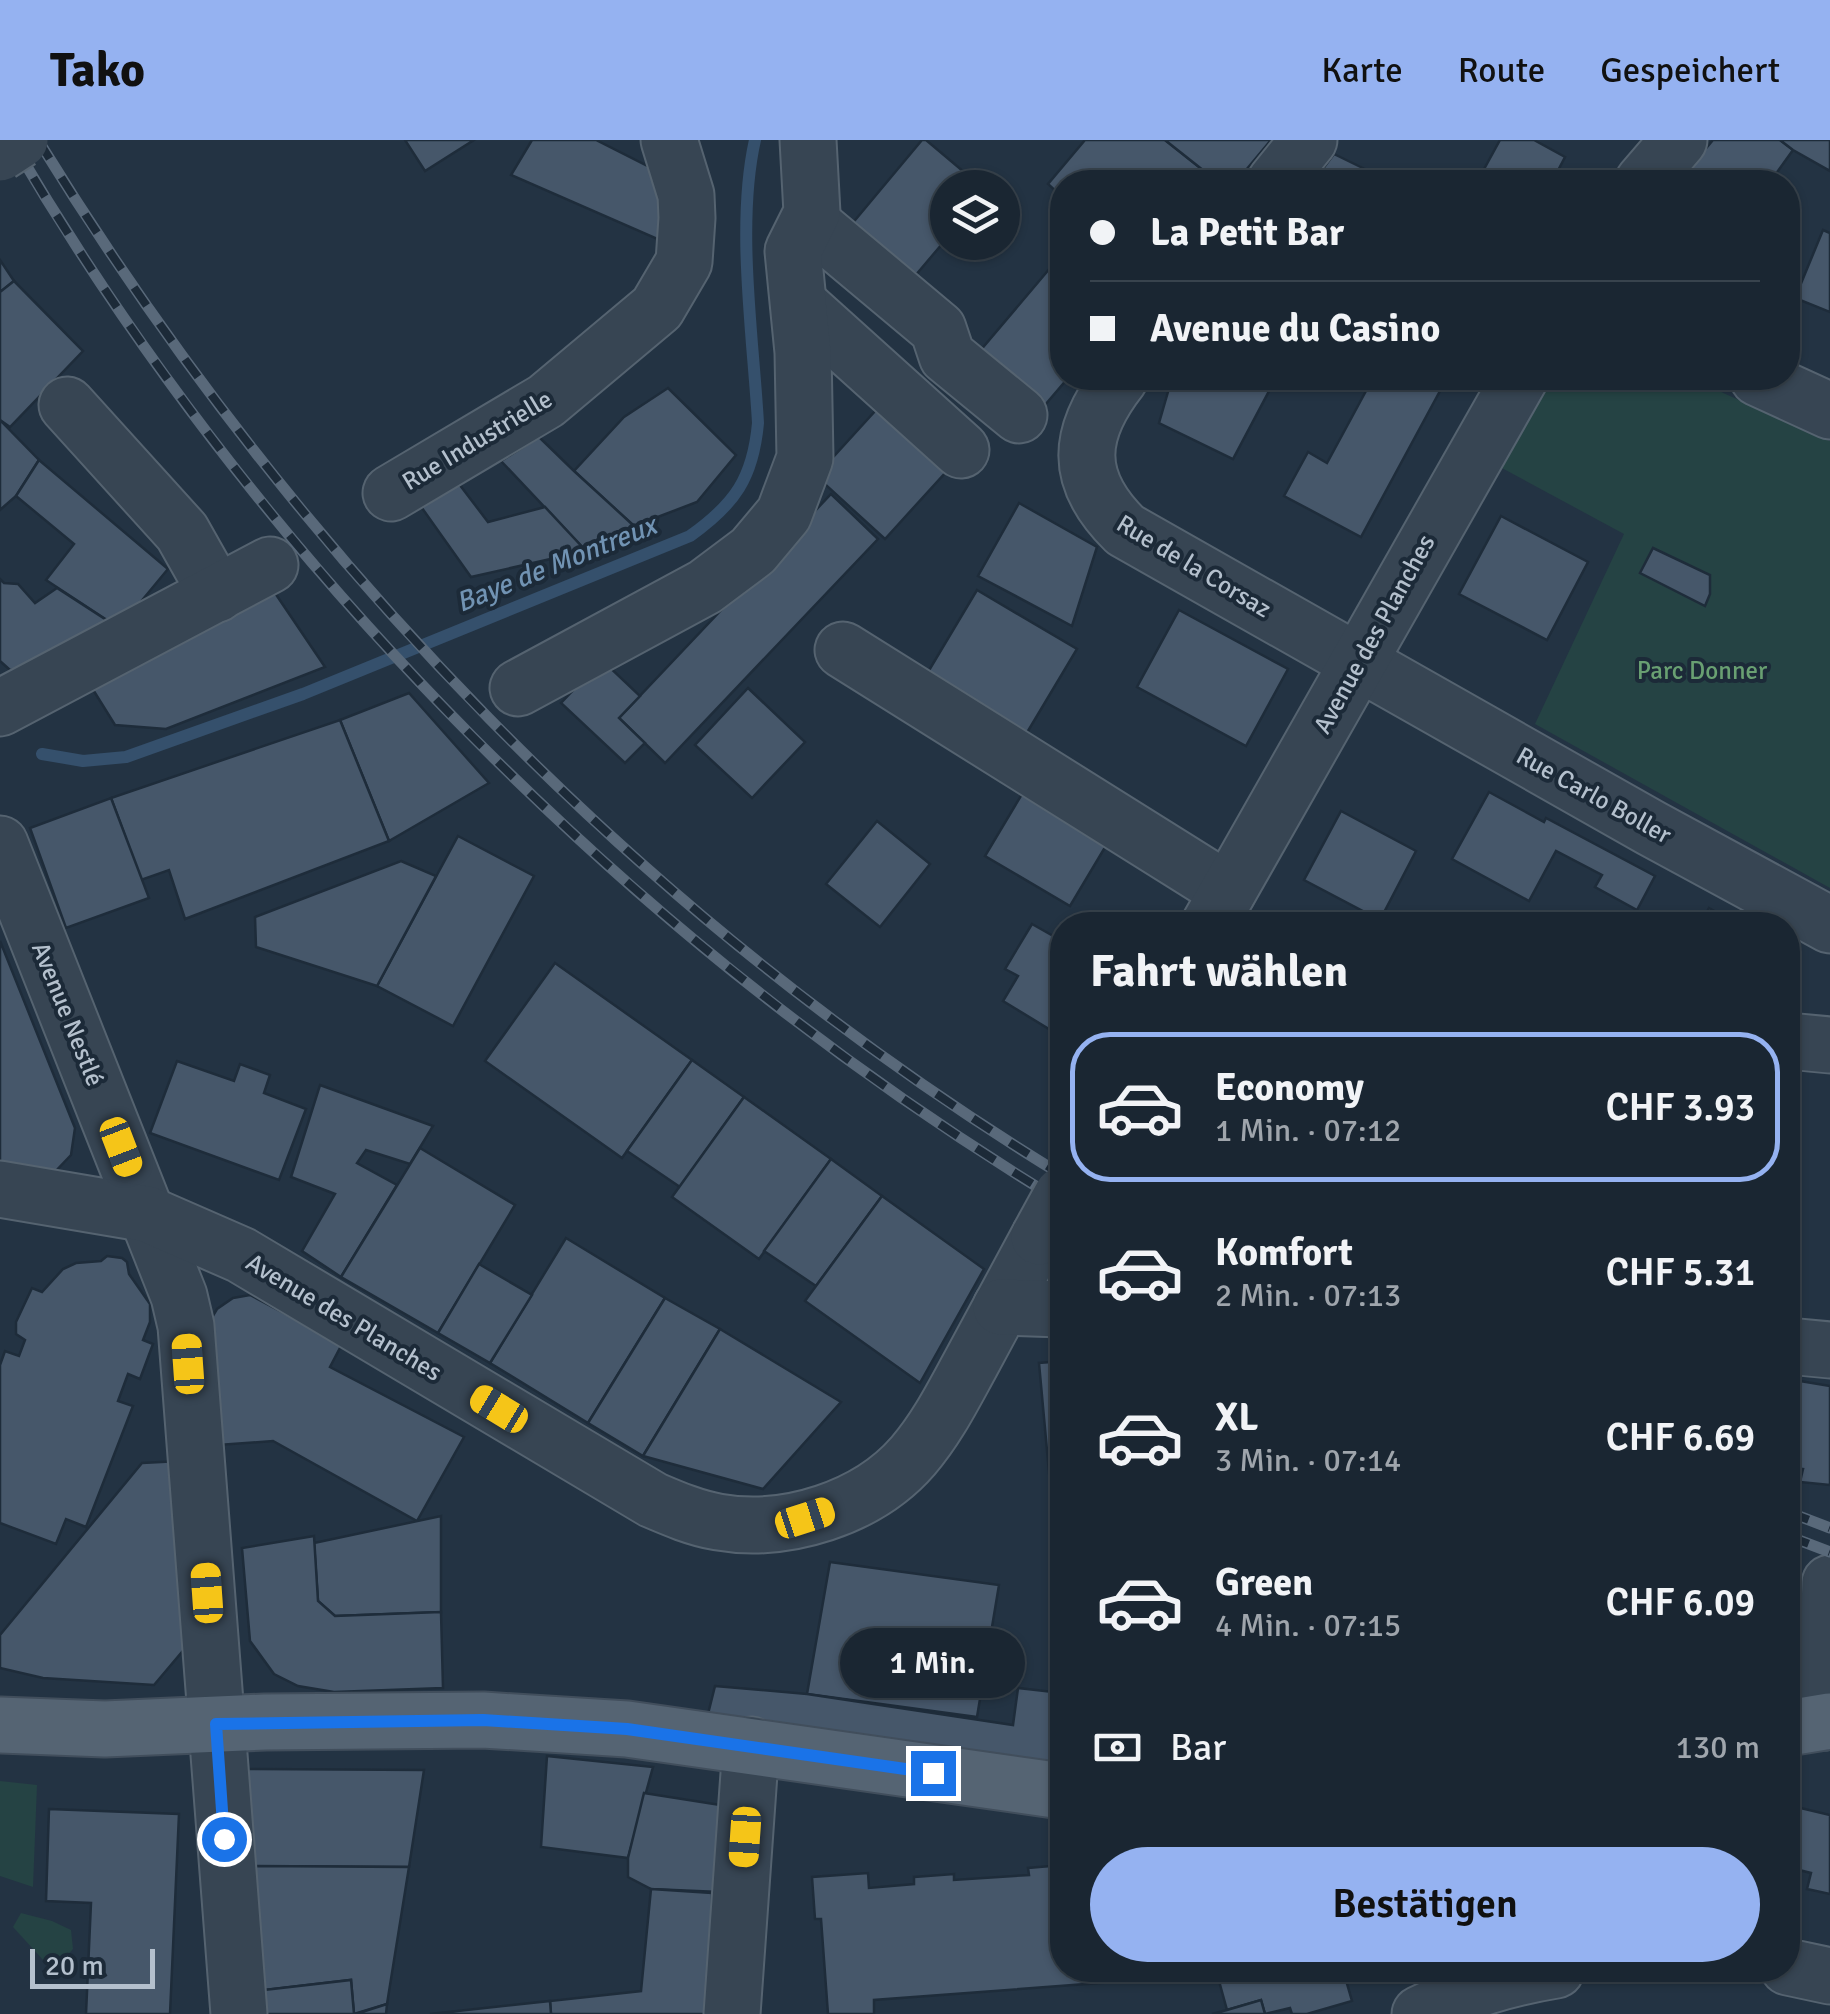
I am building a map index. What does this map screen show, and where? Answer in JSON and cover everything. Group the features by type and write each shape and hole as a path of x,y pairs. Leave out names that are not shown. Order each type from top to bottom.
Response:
{"main road":[{"path":"0,1725 105,1728 483,1720 627,1729 1050,1789"}],"street":[{"path":"0,153 20,140"},
{"name":"Rue Industrielle","path":"390,493 472,435 546,401 656,308 684,262 686,195 669,140"},
{"path":"518,688 705,587 753,550 784,514 805,458 803,352 793,251 812,213 808,140"},
{"path":"1284,170 1308,140"},
{"path":"1653,170 1679,140"},
{"path":"809,221 938,329 947,356 1019,415"},
{"path":"798,304 961,450"},
{"name":"Rue de la Corsaz","path":"1110,390 1087,437 1086,462 1092,486 1107,512 1125,530 1360,662"},
{"name":"Avenue des Planches","path":"843,650 1219,908 1513,390"},
{"path":"1784,390 1830,411"},
{"path":"67,405 182,532 217,594"},
{"path":"0,708 270,565"},
{"name":"Rue Carlo Boller","path":"1360,662 1815,906"},
{"name":"Avenue Nestlé","path":"0,844 179,1296 186,1326 239,2014"},
{"path":"1800,1042 1830,1044"},
{"name":"Avenue des Planches","path":"0,1189 146,1214 242,1255 653,1500 689,1515 758,1525 805,1518 879,1487 912,1458 938,1423 1050,1218"},
{"path":"1001,1307 1050,1309"},
{"path":"1800,1347 1830,1350"},
{"path":"1814,1724 1830,1584"},
{"path":"732,2014 752,1745"},
{"path":"1800,1970 1830,1976"},
{"path":"1420,2014 1493,1982"}],"green space":[{"name":"Parc Donner","path":"1544,390 1717,390 1830,441 1830,888 1535,724 1624,534 1500,467"},
{"path":"0,1781 37,1785 33,1887 0,1876"},
{"path":"21,1913 71,1930 73,1949 62,1961 45,1962 13,1927"}],"building":[{"path":"405,140 474,140 425,171"},
{"path":"532,140 596,140 677,181 671,245 511,175"},
{"path":"922,140 962,170 930,170 930,258 909,283 846,231"},
{"path":"1085,140 1165,140 1203,170 1060,170"},
{"path":"1165,140 1271,140 1246,170 1203,170"},
{"path":"1500,140 1534,140 1565,157 1558,170 1484,170"},
{"path":"1713,140 1780,140 1793,150 1779,170 1688,170"},
{"path":"1780,140 1830,140 1830,171 1793,150"},
{"path":"1334,154 1367,170 1322,170"},
{"path":"1823,230 1830,233 1830,312 1800,300 1800,286"},
{"path":"0,260 14,281 0,292"},
{"path":"1050,268 1050,390 1058,390 1039,412 974,358"},
{"path":"14,281 83,351 10,427 0,420 0,292"},
{"path":"668,388 736,455 697,502 634,526 574,471 624,417"},
{"path":"1169,390 1270,390 1233,459 1159,423"},
{"path":"1367,390 1441,390 1361,537 1284,496 1308,452 1327,463"},
{"path":"887,398 956,461 885,539 816,476"},
{"path":"0,420 39,460 16,496 0,510"},
{"path":"539,437 634,526 586,551 501,461"},
{"path":"39,460 168,569 119,628 46,580 74,544 16,496"},
{"path":"456,480 488,522 545,507 586,551 471,577 417,501"},
{"path":"831,494 878,539 665,763 619,718"},
{"path":"1019,503 1097,547 1072,626 978,576"},
{"path":"1501,516 1588,562 1547,640 1459,594"},
{"path":"1653,548 1710,575 1710,594 1705,606 1640,573"},
{"path":"0,579 18,584 35,603 57,588 111,623 34,670 10,670 0,661"},
{"path":"273,590 325,667 166,729 115,725 87,680"},
{"path":"977,590 1077,649 1022,741 922,682"},
{"path":"1179,610 1288,669 1246,746 1137,687"},
{"path":"602,660 640,696 619,718 645,743 625,763 561,703"},
{"path":"748,688 805,742 752,798 695,745"},
{"path":"409,693 489,783 389,841 340,720"},
{"path":"340,720 389,841 185,919 169,870 141,880 111,798"},
{"path":"1025,789 1110,839 1070,906 985,856"},
{"path":"1489,792 1655,876 1637,910 1595,887 1602,875 1556,851 1529,901 1452,859"},
{"path":"111,798 149,898 66,928 30,828"},
{"path":"1341,811 1416,851 1384,912 1365,912 1304,880"},
{"path":"877,821 930,864 880,927 826,884"},
{"path":"458,836 534,876 453,1026 377,986"},
{"path":"401,861 436,876 377,986 256,947 255,917"},
{"path":"1032,924 1050,934 1050,1030 1003,1001 1018,976 1005,969"},
{"path":"0,941 75,1128 71,1155 50,1177 0,1180"},
{"path":"555,963 692,1060 622,1158 485,1061"},
{"path":"692,1060 744,1097 680,1187 627,1151"},
{"path":"177,1061 234,1081 240,1064 270,1075 264,1093 306,1109 279,1180 150,1133"},
{"path":"320,1085 433,1126 410,1164 366,1150 357,1163 397,1185 341,1277 302,1251 335,1194 291,1177"},
{"path":"744,1097 831,1159 759,1259 672,1197"},
{"path":"420,1148 515,1205 438,1333 341,1277"},
{"path":"831,1159 882,1196 816,1286 764,1251"},
{"path":"882,1196 984,1269 920,1383 805,1301"},
{"path":"566,1238 665,1298 588,1423 490,1363"},
{"path":"107,1256 127,1262 129,1274 150,1304 150,1322 143,1340 153,1344 140,1379 128,1374 118,1401 133,1406 86,1527 66,1519 56,1544 0,1523 0,1365 5,1351 19,1356 25,1340 16,1334 16,1322 32,1288 42,1292 63,1269 76,1263 101,1261"},
{"path":"479,1264 532,1295 490,1363 438,1333"},
{"path":"250,1295 342,1344 330,1367 464,1437 417,1521 273,1441 218,1445 208,1324 217,1309 233,1298"},
{"path":"665,1298 720,1329 643,1456 588,1423"},
{"path":"720,1329 841,1402 763,1489 643,1456"},
{"path":"1050,1362 1050,1483 1039,1363"},
{"path":"1800,1381 1830,1386 1830,1485 1800,1482"},
{"path":"180,1461 192,1640 154,1685 43,1678 0,1668 0,1635 142,1463"},
{"path":"441,1516 441,1612 335,1616 318,1601 314,1543"},
{"path":"314,1536 318,1601 335,1616 441,1612 443,1688 334,1692 298,1686 274,1674 250,1641 242,1548"},
{"path":"830,1562 999,1585 977,1717 807,1694"},
{"path":"715,1686 807,1694 1013,1725 1018,1688 1050,1692 1050,1761 707,1718"},
{"path":"547,1756 653,1767 628,1858 541,1847"},
{"path":"248,1769 424,1770 409,1867 253,1866"},
{"path":"644,1793 733,1807 720,1892 651,1889 628,1877 628,1858"},
{"path":"1800,1808 1830,1815 1830,1894 1807,1889 1811,1873 1800,1870"},
{"path":"49,1809 179,1814 170,2014 86,2014 91,1903 46,1901"},
{"path":"253,1866 409,1867 387,2004 354,2014 351,1980 264,1990"},
{"path":"1050,1866 1050,1982 1112,1982 874,2000 874,2014 828,2014 821,1919 815,1919 812,1877 868,1873 869,1888 914,1884 914,1877 954,1874 954,1880 1029,1875 1028,1868"},
{"path":"651,1889 712,1893 712,2014 551,2014 550,2001 641,1991"},
{"path":"351,1980 354,2014 266,2014 264,1990"},
{"path":"1219,1982 1346,1982 1352,2001 1307,2014 1292,2014 1290,2008 1265,2014 1261,2000 1227,2010"},
{"path":"1261,2000 1265,2014 1212,2014 1227,2010"},
{"path":"550,2001 551,2014 430,2014"},
{"path":"387,2004 386,2014 356,2014"}],"waterway":[{"name":"Baye de Montreux","path":"42,754 83,761 126,757 303,694 690,536 719,513 746,474 758,423 746,244 749,173 755,140"}],"railway":[{"path":"11,140 111,298 221,450 342,597 471,735 609,866 754,988 905,1100 1050,1194"},
{"path":"38,140 139,294 247,442 364,584 489,718 621,845 761,964 908,1074 1050,1167"},
{"path":"1800,1517 1830,1528"},
{"path":"1800,1541 1830,1552"}],"route":[{"path":"224,1839 216,1724 483,1720 627,1729 933,1773"}]}
